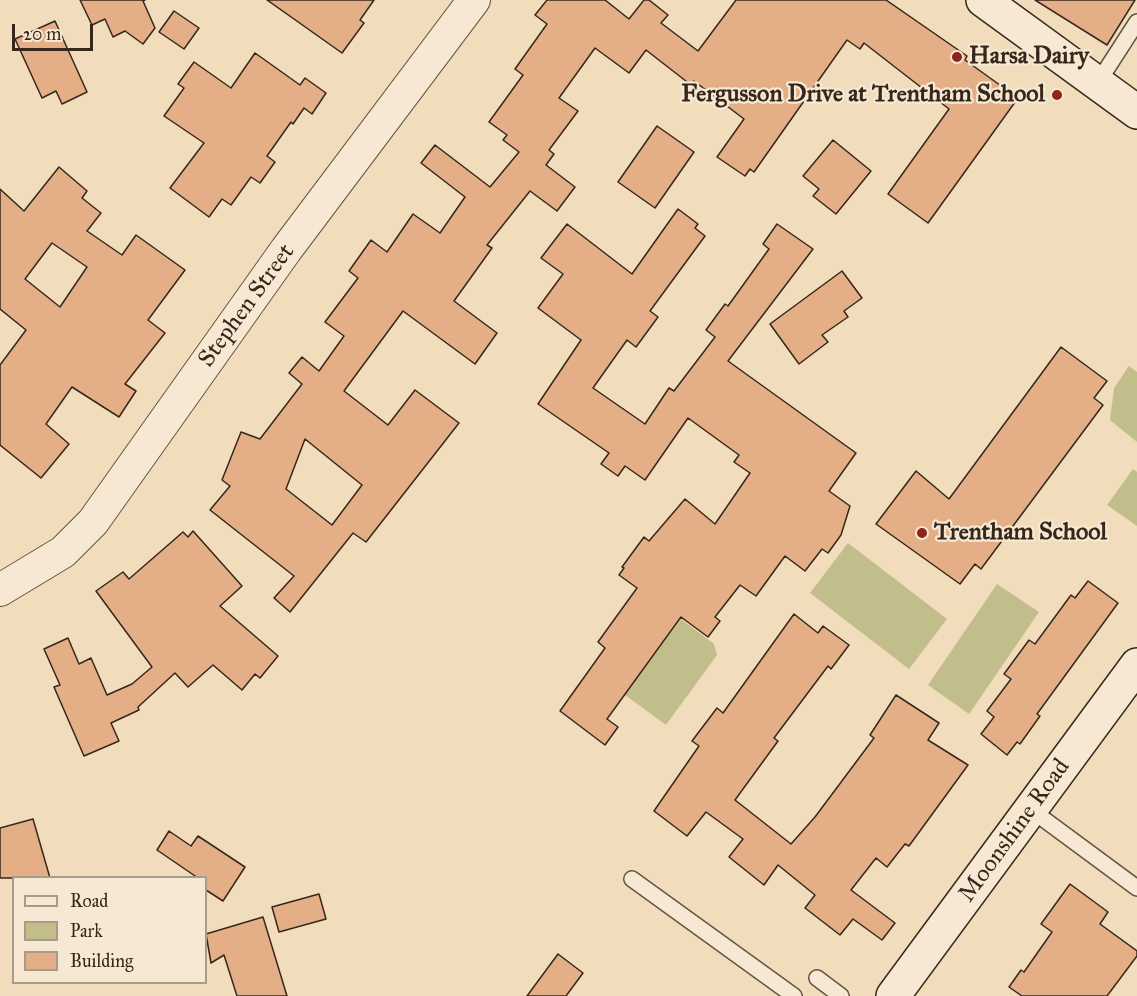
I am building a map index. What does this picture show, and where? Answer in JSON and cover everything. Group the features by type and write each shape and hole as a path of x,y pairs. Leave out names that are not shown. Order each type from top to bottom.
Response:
{"street":[{"name":"Stephen Street","path":"0,590 63,552 93,522 286,250 474,0"},
{"path":"982,0 1137,112"},
{"name":"Moonshine Road","path":"893,996 1137,665"}],"lane":[{"path":"1097,84 1137,22"},
{"path":"1030,809 1137,888"},
{"path":"632,879 794,996"},
{"path":"817,978 841,996"}],"green space":[{"path":"1129,366 1137,372 1137,442 1110,420 1114,388"},
{"path":"1133,469 1137,472 1137,526 1107,505"},
{"path":"848,543 947,619 909,669 810,593"},
{"path":"997,584 1039,612 969,714 928,685"},
{"path":"681,619 714,644 717,655 666,725 625,695"}],"building":[{"path":"80,0 145,0 143,1 155,28 143,44 125,31 113,37 105,19 92,25"},
{"path":"267,0 374,0 360,20 364,23 342,53"},
{"path":"547,0 605,0 629,19 644,0 649,0 668,15 661,23 698,51 736,0 886,0 967,56 965,60 1018,98 928,223 888,194 949,109 864,43 860,49 847,40 754,172 750,169 745,176 717,157 744,119 694,81 691,85 646,50 629,73 595,48 559,98 578,111 549,150 554,154 546,165 575,187 557,211 530,191 487,245 492,248 454,301 497,333 475,364 403,311 344,391 388,425 415,390 459,423 366,542 353,533 290,612 274,598 294,576 210,510 230,486 222,480 241,432 260,439 302,384 289,373 302,357 319,371 344,336 325,322 358,278 349,271 371,240 387,252 413,214 440,233 465,197 421,163 435,145 490,187 519,152 503,140 507,135 489,122 523,75 515,69 547,24 535,15","holes":["305,439 362,485 332,525 286,489"]},
{"path":"1035,0 1135,0 1107,45"},
{"path":"174,11 199,28 184,49 159,32"},
{"path":"55,21 87,92 62,104 56,91 42,98 15,39"},
{"path":"255,53 300,85 305,78 326,93 312,114 304,108 293,124 291,122 267,156 275,162 260,183 251,177 231,205 222,199 209,217 170,188 204,143 164,116 184,88 178,84 194,62 231,88"},
{"path":"657,126 694,152 655,208 618,182"},
{"path":"833,140 871,171 836,214 813,196 819,189 803,176"},
{"path":"59,167 87,191 82,198 101,213 87,231 122,255 136,235 185,270 148,320 165,333 125,384 136,391 119,417 72,387 46,424 69,444 41,478 0,445 0,365 26,330 0,309 0,189 24,211","holes":["52,243 87,267 60,307 25,279"]},
{"path":"678,209 698,224 695,228 705,236 650,311 658,317 636,347 627,340 593,388 645,424 669,388 674,391 715,337 706,330 725,304 728,306 769,249 763,244 777,224 813,249 728,361 856,453 829,491 850,506 841,535 828,553 822,549 805,571 785,556 756,596 740,585 715,617 720,621 708,637 681,617 607,719 618,727 605,745 560,711 605,648 598,642 637,588 619,575 624,568 622,567 644,537 649,541 685,499 715,524 750,473 734,462 739,455 688,418 645,480 625,466 618,476 601,464 609,453 538,404 581,340 538,308 563,274 541,258 567,224 632,274"},
{"path":"842,271 862,298 844,311 848,317 822,335 828,342 799,364 770,324"},
{"path":"1061,347 1107,381 1094,398 1103,405 981,569 975,564 960,584 876,524 916,471 949,499"},
{"path":"193,531 242,586 220,606 278,656 260,678 255,674 242,690 213,665 188,687 175,673 138,707 139,710 111,723 119,741 84,756 54,687 60,685 44,649 68,638 79,664 91,658 107,695 132,684 152,667 96,591 123,572 129,579 183,532 188,537"},
{"path":"1088,581 1118,603 1037,714 1040,716 1020,744 1017,742 1007,755 981,734 994,717 987,711 1011,679 1004,674 1029,640 1035,644 1071,595 1075,598"},
{"path":"794,614 818,633 823,626 849,645 831,669 828,666 774,738 778,741 735,800 791,844 815,817 874,738 870,735 896,695 939,723 928,740 968,765 909,846 905,844 887,867 876,858 851,890 895,923 882,940 853,919 840,935 805,908 815,895 778,865 764,885 729,857 743,839 706,812 687,836 654,811 699,746 692,741 717,708 723,713"},
{"path":"33,819 49,876 0,878 0,828"},
{"path":"169,831 191,846 198,836 245,867 223,901 207,891 207,876 195,876 157,850"},
{"path":"1070,884 1108,912 1100,924 1137,951 1137,956 1107,996 1022,996 1009,987 1021,970 1024,972 1052,932 1041,924"},
{"path":"319,894 326,919 279,932 272,907"},
{"path":"263,917 287,996 237,996 224,955 211,963 207,934"},
{"path":"558,954 583,973 566,996 527,996"}],"place":[{"name":"Harsa Dairy","path":"957,57"},
{"name":"Fergusson Drive at Trentham School","path":"1057,95"},
{"name":"Trentham School","path":"922,533"}]}
